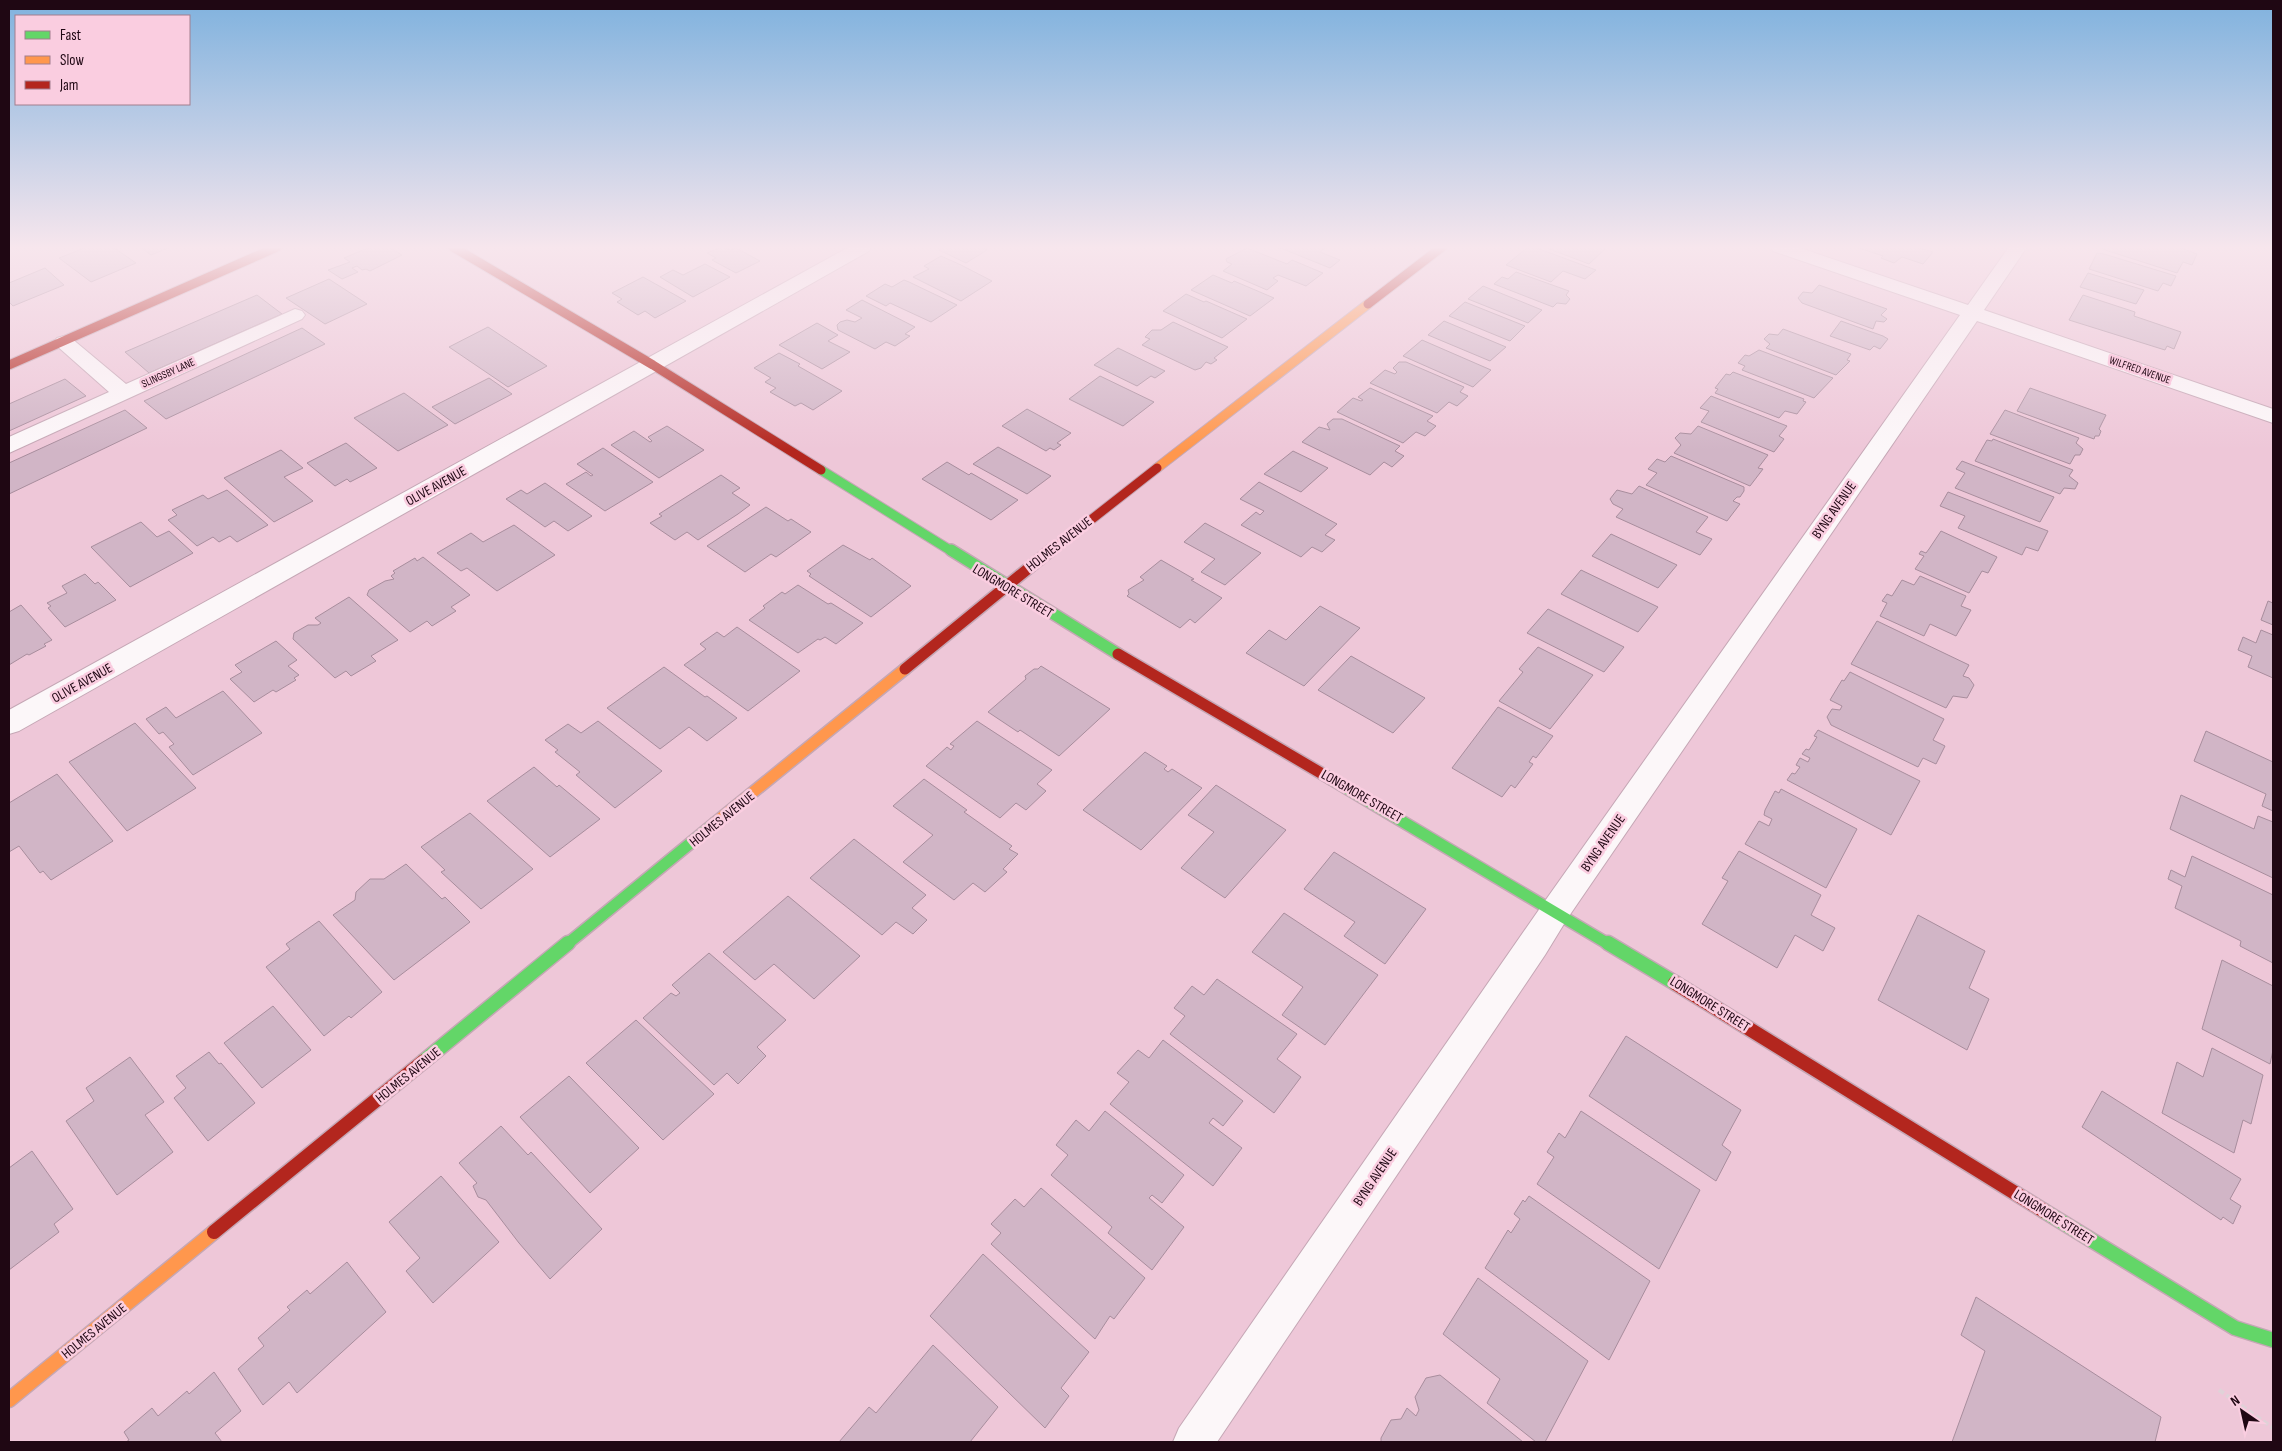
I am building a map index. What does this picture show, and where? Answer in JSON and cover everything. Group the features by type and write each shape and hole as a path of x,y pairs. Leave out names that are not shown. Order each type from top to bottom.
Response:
{"street":[{"path":"9,365 125,315"},
{"name":"SLINGSBY LANE","path":"9,446 295,315"},
{"name":"LONGMORE STREET","path":"568,315 653,365 971,566 1007,585 1062,621 1556,910 2235,1328 2273,1340"},
{"name":"OLIVE AVENUE","path":"9,723 742,315"},
{"name":"HOLMES AVENUE","path":"9,1400 1007,585 1355,315"},
{"name":"BYNG AVENUE","path":"1193,1442 1534,945 1556,910 1970,315"},
{"name":"WILFRED AVENUE","path":"1980,315 2273,416"},
{"path":"64,342 123,393"}],"path":[{"path":"2218,1390 2273,1428"}],"building":[{"path":"211,315 280,315 149,373 125,352"},
{"path":"311,315 345,315 325,324"},
{"path":"650,315 661,315 655,318"},
{"path":"855,315 891,315 915,327 905,334 910,336 895,346 886,342 875,349 838,330 837,325 840,322 847,320 855,322 862,318"},
{"path":"915,315 942,315 931,322"},
{"path":"1171,315 1237,315 1247,319 1222,338"},
{"path":"1497,315 1525,326 1510,341 1449,316"},
{"path":"1507,315 1537,315 1528,323"},
{"path":"1834,315 1881,315 1887,319 1884,322 1876,321 1873,329"},
{"path":"2072,315 2134,315 2181,332 2174,349 2167,346 2165,350 2069,320"},
{"path":"1444,321 1506,347 1490,361 1428,335"},
{"path":"1841,321 1888,339 1880,349 1874,346 1870,350 1830,336"},
{"path":"1173,322 1228,347 1214,358 1217,360 1211,364 1206,362 1201,368 1195,370 1142,345 1150,339 1145,337 1152,330 1161,330"},
{"path":"817,323 838,335 828,341 850,352 822,369 779,345"},
{"path":"488,327 547,366 508,387 449,347"},
{"path":"302,328 325,344 166,419 144,401"},
{"path":"1783,329 1851,354 1847,360 1850,361 1836,375 1766,348 1770,344 1764,339 1769,334 1778,335"},
{"path":"1422,340 1491,370 1473,387 1403,356"},
{"path":"1118,348 1165,371 1155,378 1151,376 1137,386 1094,365"},
{"path":"1759,350 1833,378 1814,398 1742,370 1745,366 1738,363 1745,355 1749,356"},
{"path":"779,353 842,391 813,410 801,403 795,406 770,392 776,388 765,382 771,378 754,368"},
{"path":"1399,362 1406,362 1464,387 1460,392 1468,396 1457,406 1449,402 1437,413 1370,383 1385,370 1395,374 1397,372 1393,368"},
{"path":"1733,372 1804,399 1803,401 1806,402 1797,414 1785,411 1779,418 1715,393 1718,389 1715,388 1726,374 1730,375"},
{"path":"1100,376 1154,402 1123,426 1069,399"},
{"path":"489,378 512,394 455,424 432,407"},
{"path":"65,379 86,396 9,431 9,404"},
{"path":"1370,388 1433,416 1427,421 1436,426 1425,436 1416,432 1403,443 1337,412 1353,398 1363,400 1358,397"},
{"path":"2030,388 2106,415 2099,429 2101,431 2099,436 2095,436 2094,439 2017,411"},
{"path":"404,393 448,425 398,451 354,418"},
{"path":"1711,396 1787,426 1779,436 1784,439 1774,452 1701,422 1709,411 1700,408"},
{"path":"1027,409 1071,433 1057,443 1061,445 1054,450 1050,448 1046,451 1002,426"},
{"path":"125,410 147,428 9,494 9,463"},
{"path":"2005,410 2079,438 2076,443 2083,449 2080,455 2075,455 2070,464 1990,434"},
{"path":"1333,419 1342,419 1400,446 1395,451 1404,456 1392,467 1384,462 1370,475 1302,442 1319,427 1330,430 1327,424"},
{"path":"667,426 704,450 659,478 611,445 634,431 650,442 652,441 648,437"},
{"path":"1698,426 1768,455 1758,468 1763,469 1750,486 1674,453 1681,445 1675,438 1680,433 1691,434"},
{"path":"1993,439 2073,470 2069,476 2078,483 2075,489 2064,488 2060,494 1975,461 1987,440 1992,441"},
{"path":"346,443 377,468 350,482 347,479 335,486 307,463"},
{"path":"998,447 1051,476 1027,494 973,464"},
{"path":"603,448 653,482 605,511 566,484 586,472 591,476 593,475 577,464"},
{"path":"281,450 303,468 284,477 313,501 274,522 224,478"},
{"path":"1293,451 1328,468 1301,492 1264,474"},
{"path":"1671,456 1744,487 1740,497 1733,501 1740,504 1727,521 1646,485 1657,473 1648,469 1657,459 1665,462"},
{"path":"1962,461 2054,497 2040,522 1955,488 1965,473 1956,469"},
{"path":"947,462 969,475 971,473 1018,500 991,520 922,479"},
{"path":"721,475 740,488 732,493 750,505 738,514 698,540 687,532 675,540 650,523 662,516 659,514"},
{"path":"1259,482 1337,524 1325,535 1335,540 1322,552 1312,547 1301,557 1241,525 1256,512 1260,515 1264,511 1240,499"},
{"path":"545,483 592,516 568,531 554,521 545,527 506,499 521,490 527,494"},
{"path":"1639,486 1708,517 1696,532 1712,539 1700,555 1616,517 1623,509 1613,504 1610,499 1617,490 1632,494"},
{"path":"227,490 268,525 237,542 230,536 219,542 213,537 197,546 168,520 177,515 172,510 203,495 208,499"},
{"path":"1948,492 2048,531 2038,551 2026,547 2022,555 1958,528 1965,516 1940,506"},
{"path":"766,507 788,521 791,519 811,532 776,557 771,554 745,572 707,546"},
{"path":"141,522 157,537 169,531 193,553 130,587 91,547"},
{"path":"1205,523 1261,553 1225,585 1201,572 1215,559 1184,542"},
{"path":"514,525 555,555 497,591 467,568 461,571 437,553 471,533 483,542"},
{"path":"1941,531 1997,557 1988,573 1982,571 1969,593 1915,569 1924,556 1919,554 1921,551 1926,553"},
{"path":"1611,534 1677,565 1658,588 1592,556"},
{"path":"843,545 870,560 872,558 911,586 871,617 809,576 811,574 807,571"},
{"path":"423,557 470,595 451,607 456,611 432,626 427,621 410,632 367,595 369,590 385,581 394,579 391,576 395,573 393,571 415,558 417,561"},
{"path":"1161,560 1222,598 1195,623 1190,619 1180,628 1127,596 1129,594 1128,590 1144,580 1140,577"},
{"path":"1581,570 1658,607 1638,632 1561,594"},
{"path":"85,574 95,584 98,582 116,600 65,627 48,608 51,606 47,603 67,593 62,586"},
{"path":"1920,576 1966,596 1961,606 1971,610 1956,636 1930,624 1924,636 1880,616 1887,603 1882,601 1887,594 1892,596 1902,580 1914,585"},
{"path":"798,585 863,623 836,644 825,637 820,640 818,639 798,653 749,620 765,608 763,606 782,592 785,594"},
{"path":"349,597 398,640 371,656 376,661 351,676 346,671 335,678 293,639 294,633 308,625 318,625 321,623 315,618"},
{"path":"2268,601 2273,603 2273,625 2261,620"},
{"path":"21,605 52,640 44,644 46,646 29,655 27,654 9,665 9,612"},
{"path":"1320,606 1360,628 1304,686 1246,653 1269,630 1286,640"},
{"path":"1548,609 1624,647 1604,672 1527,633"},
{"path":"1877,621 1969,665 1963,676 1969,678 1974,685 1967,698 1953,696 1946,708 1851,664"},
{"path":"737,627 800,671 748,711 684,665 706,649 700,644 717,632 724,637"},
{"path":"2261,630 2273,635 2273,678 2248,667 2252,656 2238,650 2243,637 2256,643"},
{"path":"276,641 297,660 288,666 299,675 294,678 296,680 276,692 273,690 254,702 230,679 242,672 235,665"},
{"path":"1538,647 1593,675 1550,729 1499,701 1523,672 1519,669"},
{"path":"1351,656 1425,698 1393,733 1318,690"},
{"path":"1041,666 1110,709 1059,756 1020,730 1018,732 988,712 1026,679 1025,676"},
{"path":"664,667 737,718 707,741 689,727 660,749 607,708"},
{"path":"1850,672 1944,719 1933,740 1945,746 1936,764 1923,758 1918,767 1831,725 1827,717 1832,709 1840,710 1842,706 1830,700 1842,680 1844,681"},
{"path":"223,691 262,733 193,775 169,747 174,744 163,732 159,734 146,719 166,707 176,718"},
{"path":"1498,707 1553,736 1536,758 1533,756 1529,762 1533,764 1515,788 1511,785 1502,797 1452,768"},
{"path":"598,721 662,771 615,808 576,775 580,772 555,752 558,750 545,740 568,724 581,733"},
{"path":"977,721 1052,770 1037,784 1046,791 1026,810 1016,803 1000,818 926,766 947,747 951,750 954,746 950,744"},
{"path":"135,723 196,788 127,831 69,762"},
{"path":"1818,730 1920,781 1891,835 1787,780 1800,767 1796,765 1800,758 1808,762 1810,758 1802,754 1806,749 1809,750 1817,737 1814,736"},
{"path":"2206,731 2273,762 2273,811 2262,806 2266,794 2194,761"},
{"path":"1145,752 1167,766 1164,769 1168,772 1172,769 1202,788 1141,850 1083,810"},
{"path":"534,767 600,819 550,857 487,801"},
{"path":"57,774 113,841 51,880 43,871 40,873 19,846 9,852 9,803"},
{"path":"924,779 967,810 964,812 1012,846 1009,849 1018,854 1003,869 1007,872 985,892 973,883 954,900 903,862 933,835 893,806"},
{"path":"1216,785 1286,830 1225,898 1181,868 1214,832 1188,815"},
{"path":"1781,789 1857,829 1826,888 1745,844 1759,821 1769,826 1772,819 1764,815 1765,810 1775,791 1779,793"},
{"path":"2181,795 2254,829 2258,816 2273,822 2273,878 2170,829"},
{"path":"470,813 533,869 481,909 441,872 445,870 421,847"},
{"path":"854,839 926,895 912,908 927,920 913,934 896,922 882,935 810,878"},
{"path":"1739,851 1821,895 1811,915 1835,928 1823,951 1795,935 1777,968 1702,924 1728,881 1722,878"},
{"path":"1334,852 1426,909 1385,964 1344,936 1355,922 1304,889"},
{"path":"2192,856 2273,895 2273,963 2240,946 2241,941 2175,908 2182,886 2168,879 2171,870 2185,877"},
{"path":"406,864 442,899 445,897 470,922 394,980 333,915 355,900 356,892 370,879 384,879"},
{"path":"788,896 860,956 814,999 774,964 755,980 723,952"},
{"path":"1284,913 1378,975 1325,1045 1282,1015 1303,987 1252,952"},
{"path":"1918,915 1985,951 1969,988 1989,999 1967,1050 1878,1000"},
{"path":"319,921 382,992 351,1018 349,1016 324,1036 266,967 290,949 286,944"},
{"path":"709,953 786,1020 757,1047 766,1056 738,1084 727,1073 714,1085 643,1018 671,993 676,996 680,993 672,985"},
{"path":"2222,960 2273,986 2273,1050 2270,1064 2202,1029"},
{"path":"1217,979 1297,1034 1277,1059 1301,1077 1274,1113 1170,1034 1185,1016 1174,1008 1192,986 1204,995"},
{"path":"273,1006 311,1050 262,1088 224,1043"},
{"path":"636,1020 714,1094 663,1140 586,1063"},
{"path":"1626,1036 1741,1110 1722,1145 1731,1152 1716,1181 1589,1096"},
{"path":"1163,1040 1243,1101 1223,1126 1213,1118 1209,1123 1242,1148 1213,1186 1110,1104 1129,1082 1117,1073 1138,1050 1149,1058"},
{"path":"2212,1048 2263,1075 2251,1124 2243,1120 2234,1153 2162,1113 2177,1062 2203,1077"},
{"path":"209,1052 219,1064 221,1063 255,1103 208,1141 174,1098 186,1088 176,1076"},
{"path":"130,1057 164,1102 145,1115 173,1152 117,1195 66,1121 94,1101 86,1088"},
{"path":"569,1076 639,1148 590,1193 520,1117"},
{"path":"2102,1091 2241,1179 2230,1199 2241,1206 2233,1224 2223,1217 2221,1220 2082,1127"},
{"path":"1105,1111 1184,1175 1162,1203 1152,1195 1149,1198 1184,1227 1152,1270 1108,1233 1112,1227 1051,1175 1068,1155 1056,1145 1076,1120 1089,1131"},
{"path":"1581,1111 1700,1190 1659,1269 1537,1184 1554,1157 1547,1152 1559,1133 1565,1138"},
{"path":"501,1126 528,1155 531,1152 602,1229 550,1279 486,1200 478,1197 473,1186 477,1183 459,1163"},
{"path":"32,1151 73,1209 54,1224 59,1232 9,1270 9,1168"},
{"path":"441,1176 499,1242 433,1303 406,1271 420,1258 389,1222"},
{"path":"1041,1188 1145,1278 1114,1319 1110,1316 1095,1339 991,1244 1001,1233 991,1224 1015,1199 1024,1207"},
{"path":"1529,1196 1650,1281 1609,1360 1485,1268 1508,1230 1511,1233 1520,1219 1514,1214 1523,1200 1525,1202"},
{"path":"983,1254 1089,1352 1061,1388 1069,1396 1045,1428 930,1316"},
{"path":"347,1262 386,1312 297,1393 289,1382 263,1405 238,1369 264,1346 258,1338 290,1310 287,1307 307,1290 310,1294"},
{"path":"1478,1278 1588,1361 1545,1442 1536,1442 1487,1403 1500,1379 1443,1334"},
{"path":"1976,1297 2161,1417 2155,1442 1952,1442 1985,1351 1961,1335"},
{"path":"933,1345 998,1407 970,1442 839,1442 869,1407 876,1413"},
{"path":"214,1372 241,1411 215,1433 222,1442 126,1442 129,1440 124,1432 152,1408 158,1416 187,1391 189,1394"},
{"path":"1440,1375 1523,1442 1381,1442 1381,1438 1391,1420 1401,1419 1407,1408 1416,1416 1419,1410 1415,1397 1426,1378"}],"traffic: fast":[{"path":"821,470 1118,654"},
{"path":"1331,779 1675,983"},
{"path":"424,1061 715,823"},
{"path":"2044,1211 2235,1328 2273,1340"}],"traffic: slow":[{"path":"1157,468 1354,315"},
{"path":"715,823 905,669"},
{"path":"9,1400 214,1232"}],"traffic: jam":[{"path":"9,365 123,315"},
{"path":"568,315 653,365 821,470"},
{"path":"905,669 1007,585 1157,468"},
{"path":"1118,654 1331,779"},
{"path":"1675,983 2044,1211"},
{"path":"214,1232 424,1061"}]}
